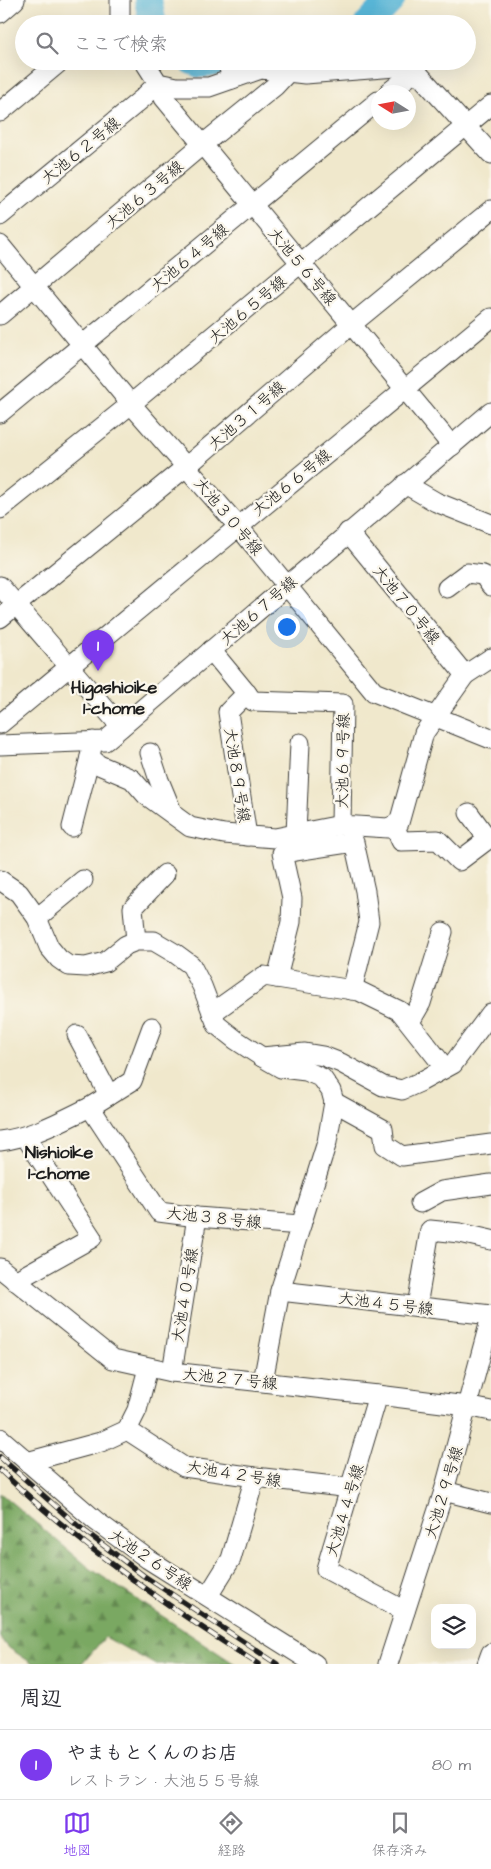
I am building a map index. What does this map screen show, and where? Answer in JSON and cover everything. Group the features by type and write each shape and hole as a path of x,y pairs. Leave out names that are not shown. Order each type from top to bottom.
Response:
{"street":[{"path":"0,13 15,0"},
{"path":"119,15 120,0"},
{"path":"0,112 49,70"},
{"name":"大池５６号線","path":"150,70 164,98 452,446"},
{"path":"158,83 177,86 209,87 230,71 246,70"},
{"path":"270,70 306,74 357,70"},
{"path":"408,70 416,72 491,154"},
{"name":"大池６３号線","path":"0,315 275,86 288,72"},
{"path":"398,85 416,72"},
{"name":"大池６２号線","path":"0,216 143,98 158,83"},
{"name":"大池６５号線","path":"0,509 132,404 491,105"},
{"name":"大池６４号線","path":"0,413 371,107"},
{"name":"大池３１号線","path":"0,618 187,466 352,324 491,210"},
{"name":"大池３０号線","path":"0,245 82,346 238,526 374,692 491,739"},
{"name":"大池６６号線","path":"0,724 491,318"},
{"name":"大池６７号線","path":"0,745 91,749 105,740 491,412"},
{"path":"405,484 436,502 490,523"},
{"name":"大池７０号線","path":"348,532 465,675"},
{"path":"447,588 467,573 483,575 491,586"},
{"path":"0,586 71,666 121,727"},
{"name":"大池６９号線","path":"211,650 253,701 343,704 369,686"},
{"path":"469,813 489,838 458,862 438,840 401,840 394,825 399,823 424,733 465,675 491,658"},
{"name":"大池８９号線","path":"247,693 228,712 247,836"},
{"name":"大池６９号線","path":"343,704 341,825 388,828 394,825"},
{"path":"296,834 300,743"},
{"path":"91,749 99,765 132,779 146,794 190,827 224,834 275,838 341,825"},
{"path":"72,827 91,749"},
{"path":"150,753 173,815"},
{"path":"277,978 291,922 292,898 282,853 354,842 369,922 352,990"},
{"path":"136,941 133,908 165,874"},
{"path":"0,880 19,894 37,918 49,946 59,959 69,966 86,967 105,962 126,945 136,941 154,941 190,965 202,986 217,1025 236,1040 281,1068 306,1071 322,1078 331,1091 334,1102 327,1142 280,1291 263,1381"},
{"path":"37,918 82,880"},
{"path":"410,1022 421,1003 443,932"},
{"path":"212,1013 264,976 359,991 400,1011 445,1068"},
{"path":"262,1057 305,1053 323,1056 383,1086 402,1090 452,1064 491,1013"},
{"path":"0,1141 25,1136 45,1129 90,1107 132,1081 152,1027"},
{"path":"77,1035 109,1095"},
{"path":"334,1102 383,1129 385,1145 402,1156 491,1144"},
{"name":"大池３８号線","path":"90,1107 158,1212 301,1225"},
{"path":"15,1281 92,1238 25,1136"},
{"path":"420,1203 442,1191 491,1184"},
{"name":"大池４０号線","path":"172,1372 197,1217"},
{"path":"417,1306 430,1230 460,1233 491,1240"},
{"name":"大池２７号線","path":"0,1268 113,1359 172,1372 378,1395 467,1406 491,1411"},
{"name":"大池４５号線","path":"280,1291 491,1316"},
{"name":"大池２９号線","path":"388,1664 444,1492 491,1316"},
{"path":"27,1462 101,1442 127,1430 137,1410 148,1368"},
{"name":"大池４４号線","path":"378,1395 326,1568 405,1611"},
{"name":"大池４２号線","path":"127,1430 184,1467 255,1478 351,1488"},
{"name":"大池２６号線","path":"0,1438 96,1521 148,1559 315,1664"},
{"path":"208,1596 231,1559 255,1478"},
{"path":"444,1492 491,1503"},
{"path":"487,1664 491,1653"}],"green space":[{"path":"0,1493 91,1569 235,1664 154,1664 105,1637 82,1664 33,1664 9,1648 0,1638"}],"waterway":[{"path":"148,0 151,15"},
{"path":"377,15 391,0"}],"railway":[{"path":"0,1457 78,1526 144,1576 277,1664"},
{"path":"0,1470 92,1549 190,1620 258,1664"}],"place":[{"name":"やまもとくんのお店","path":"98,671"}],"district":[{"name":"Higashioike 1-chome","path":"114,698"},
{"name":"Nishioike 1-chome","path":"59,1162"}]}
